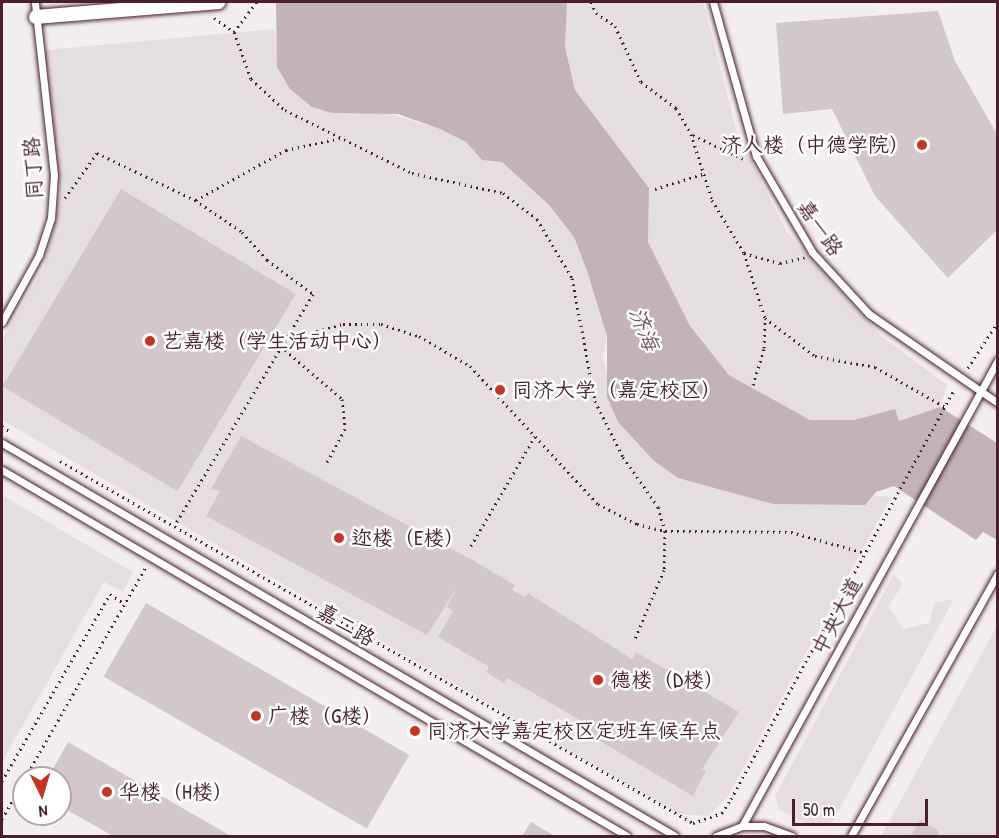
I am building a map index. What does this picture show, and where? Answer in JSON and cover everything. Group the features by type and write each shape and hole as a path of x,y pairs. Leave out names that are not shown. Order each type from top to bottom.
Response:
{"street":[{"path":"36,17 218,2"}],"lane":[{"name":"同丁路","path":"2,322 39,255 51,218 54,175 34,2"},
{"name":"嘉一路","path":"713,2 756,156 812,252 869,314 976,392 998,403"},
{"path":"976,392 998,360"},
{"name":"中央大道","path":"742,826 976,392"},
{"name":"嘉二路","path":"2,442 675,837"},
{"name":"嘉二路","path":"2,470 627,837"},
{"path":"851,837 998,573"},
{"path":"716,837 742,826 764,826 792,837"}],"path":[{"path":"257,2 234,32 250,79 285,110 347,137 412,173 503,193 537,219 572,278 595,401 618,448 658,507 665,531 664,570 634,641"},
{"path":"591,2 596,13 615,26 641,82 676,108 691,134 703,174 744,253 765,318 764,348 753,385"},
{"path":"691,134 734,158 756,156"},
{"path":"195,200 235,183 286,150 347,137"},
{"path":"51,218 96,153 195,200 242,232 267,260 313,294 284,350 256,383 174,526"},
{"path":"655,189 703,174"},
{"path":"744,253 780,264 797,263 812,252"},
{"path":"765,318 815,356 875,367 945,407"},
{"path":"52,456 693,823 722,813 960,380 998,322"},
{"path":"284,350 311,333 343,324 381,324 419,336 470,366 598,504 665,531 791,532 865,553"},
{"path":"284,350 342,399 345,429 325,466"},
{"path":"2,426 22,438"},
{"path":"471,546 535,436"},
{"path":"32,766 152,557"},
{"path":"2,781 110,594 125,604"},
{"path":"2,819 12,802"}],"shaded area":[{"name":"同济大学（嘉定校区）","path":"2,2 997,2 997,836 2,836"},
{"path":"567,2 703,2 737,132 786,231 881,336 947,385 940,407 898,421 894,410 854,420 810,420 729,375 690,326 648,242 649,188 575,90 565,47"},
{"path":"275,29 278,67 332,113 376,110 440,129 466,142 482,160 502,162 549,205 574,237 587,271 607,336 603,357 618,422 654,461 678,478 891,497 728,796 708,816 678,814 2,420 2,340 44,267 60,193 45,50"},
{"path":"2,495 133,572 123,592 104,582 2,762"},
{"path":"894,574 903,584 888,607 904,629 929,623 935,602 954,599 833,821 814,827 779,810 775,796"},
{"path":"997,626 997,836 881,836"}],"water":[{"name":"济海","path":"276,2 567,2 565,47 575,90 649,188 648,242 690,326 729,375 810,420 854,420 895,409 899,421 940,407 997,443 997,540 983,532 976,540 894,486 876,492 865,505 773,504 678,478 654,461 618,422 607,397 607,336 574,237 549,205 502,162 482,160 466,142 440,129 398,114 332,113 312,107 290,89 277,67"}],"building":[{"name":"济人楼（中德学院）","path":"938,11 955,61 998,136 998,229 948,278 875,196 832,109 783,114 776,23"},
{"name":"艺嘉楼（学生活动中心）","path":"121,189 296,294 177,491 3,386"},
{"path":"241,436 474,561 515,585 512,590 525,597 528,593 632,659 636,652 739,712 702,769 706,771 693,796 588,734 592,727 507,678 504,683 486,672 489,667 438,637 453,611 447,607 460,583 427,635 206,516 220,491 211,489"},
{"name":"广楼（G楼）","path":"146,603 409,755 367,829 104,677"},
{"name":"华楼（H楼）","path":"68,742 231,836 113,836 72,813 72,766 55,766"},
{"path":"920,820 937,830 940,836 911,836"},
{"path":"531,822 555,836 522,836"}],"place":[{"name":"济人楼（中德学院）","path":"922,145"},
{"name":"艺嘉楼（学生活动中心）","path":"150,341"},
{"name":"同济大学（嘉定校区）","path":"500,390"},
{"name":"迩楼（E楼）","path":"339,538"},
{"name":"德楼（D楼）","path":"598,680"},
{"name":"广楼（G楼）","path":"256,716"},
{"name":"同济大学嘉定校区定班车候车点","path":"415,731"},
{"name":"华楼（H楼）","path":"107,792"}]}
